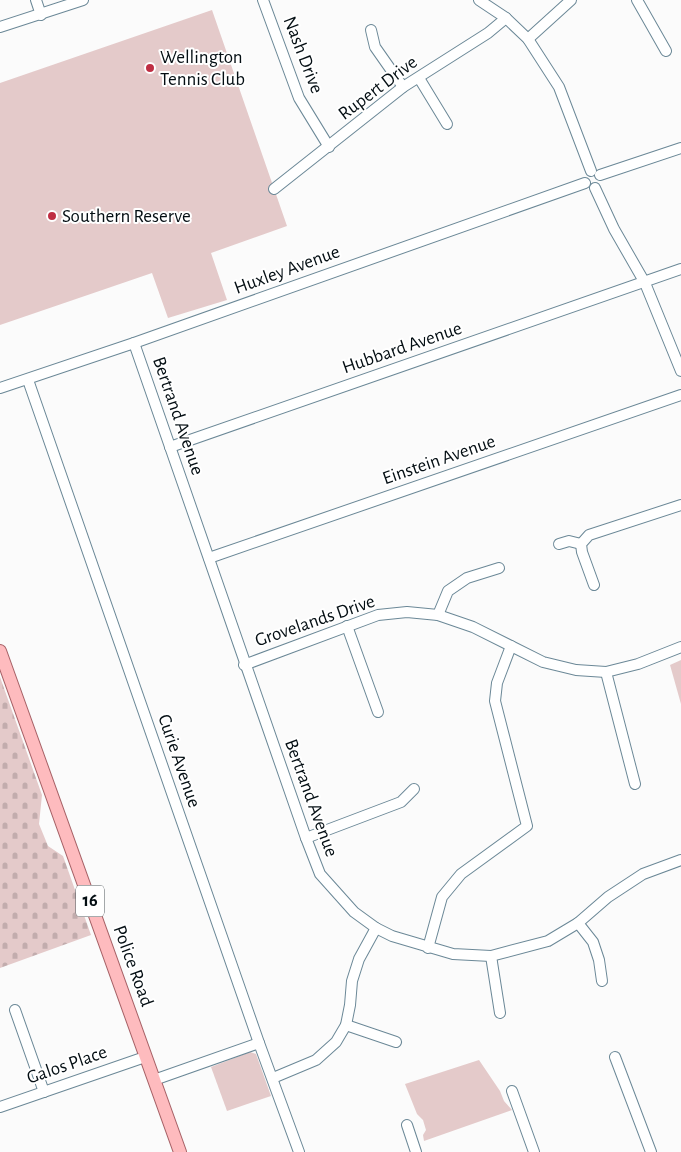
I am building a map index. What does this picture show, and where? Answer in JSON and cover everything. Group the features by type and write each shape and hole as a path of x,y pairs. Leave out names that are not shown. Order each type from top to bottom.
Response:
{"main road":[{"name":"Police Road","path":"0,651 180,1152"}],"street":[{"path":"36,0 40,15"},
{"path":"0,27 83,0"},
{"name":"Nash Drive","path":"263,0 299,98 329,147"},
{"path":"479,0 506,18 528,39 559,87 596,173 600,184 595,188 589,187 585,183 586,174 596,173 681,148"},
{"path":"528,39 571,0"},
{"path":"637,0 666,51"},
{"name":"Rupert Drive","path":"274,189 403,87 420,78 488,33 506,18"},
{"path":"371,30 375,47 403,87"},
{"path":"420,78 447,124"},
{"name":"Huxley Avenue","path":"0,388 134,343 585,183"},
{"path":"595,188 614,229 645,283 681,371"},
{"name":"Hubbard Avenue","path":"170,446 681,269"},
{"name":"Bertrand Avenue","path":"134,343 244,665 306,838 320,874 354,912 376,928 392,936 428,948 453,954 491,956 548,941 578,924 608,896 643,874 681,860"},
{"name":"Curie Avenue","path":"28,380 259,1043 299,1152"},
{"name":"Einstein Avenue","path":"209,558 681,394"},
{"path":"595,586 582,552 581,544 589,535 681,505"},
{"path":"559,544 569,541 581,544"},
{"path":"438,615 448,591 467,578 499,568"},
{"name":"Grovelands Drive","path":"244,665 378,615 407,612 438,615 473,627 543,662 576,670 606,672 638,664 681,647"},
{"path":"347,626 378,712"},
{"path":"428,948 442,897 461,874 526,826 495,701 497,683 511,646"},
{"path":"606,672 634,784"},
{"path":"306,838 401,802 414,789"},
{"path":"578,924 593,942 599,960 602,981"},
{"path":"273,1078 316,1060 336,1042 346,1025 352,981 359,960 376,928"},
{"path":"491,956 500,1013"},
{"path":"15,1010 44,1092"},
{"path":"346,1025 396,1042"},
{"path":"154,1080 259,1043"},
{"name":"Galos Place","path":"0,1108 145,1056"},
{"path":"615,1057 651,1152"},
{"path":"512,1091 534,1152"},
{"path":"406,1125 416,1152"}],"green space":[{"name":"Southern Reserve","path":"212,10 287,226 211,253 227,300 168,318 152,273 0,325 0,83"},
{"path":"681,660 681,704 670,665"},
{"path":"0,677 42,795 39,824 48,846 63,856 91,935 0,968"},
{"path":"250,1052 256,1054 271,1096 227,1111 211,1067"},
{"path":"479,1060 500,1091 504,1101 512,1110 424,1141 423,1135 426,1130 423,1120 417,1114 405,1084"}],"place":[{"name":"Wellington Tennis Club","path":"150,68"},
{"name":"Southern Reserve","path":"52,216"}]}
